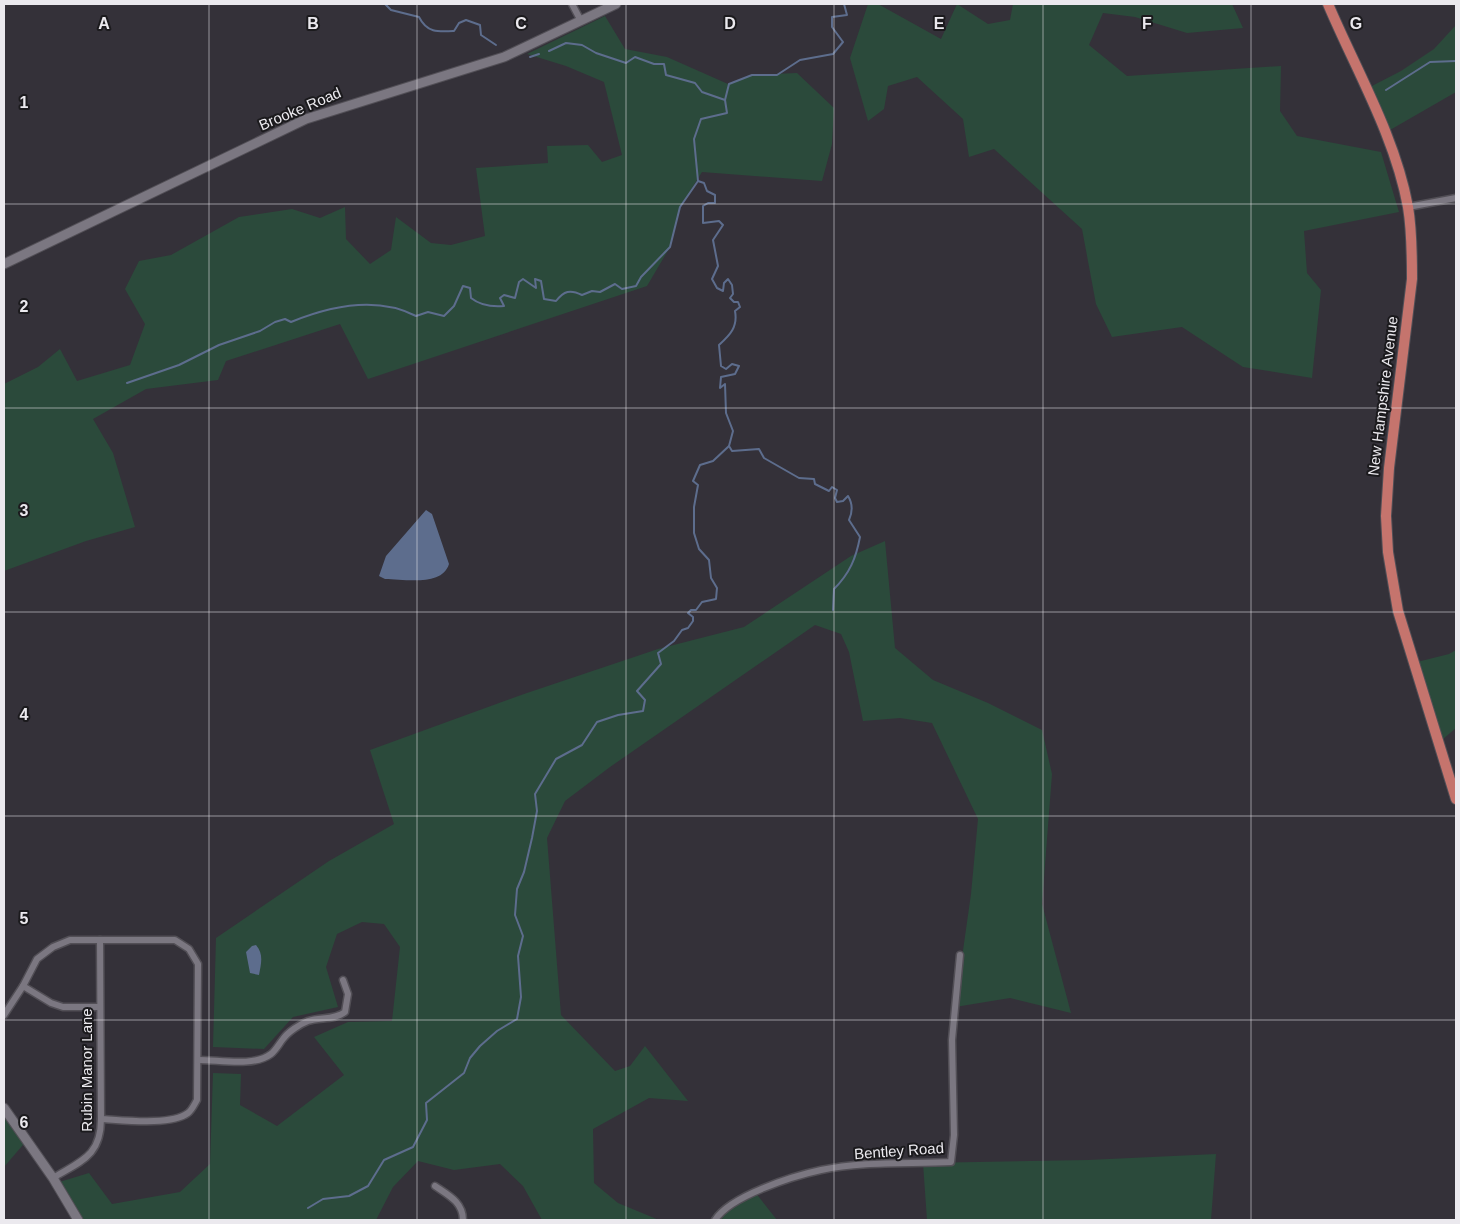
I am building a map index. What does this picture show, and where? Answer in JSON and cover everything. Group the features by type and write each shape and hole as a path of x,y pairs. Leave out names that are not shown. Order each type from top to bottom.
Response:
{"main road":[{"name":"New Hampshire Avenue","path":"1328,4 1387,136 1401,178 1408,207 1412,250 1412,279 1389,468 1386,516 1388,552 1401,620 1456,799"}],"street":[{"path":"572,4 581,21"},
{"name":"Brooke Road","path":"4,264 306,119 504,57 616,4"},
{"path":"1408,207 1456,198"},
{"path":"4,1015 23,986 37,959 53,946 70,940 174,940 189,950 198,964 199,1060 197,1100 188,1113 180,1117 164,1120 101,1119"},
{"name":"Rubin Manor Lane","path":"53,1178 89,1156 100,1139 100,940"},
{"name":"Bentley Road","path":"716,1220 724,1210 742,1198 821,1170 868,1165 951,1162 954,1135 952,1040 960,955"},
{"path":"199,1060 250,1061 264,1059 273,1053 284,1037 303,1024 334,1017 345,1012 348,994 343,980"},
{"path":"23,986 52,1003 63,1007 99,1007"},
{"path":"4,1108 53,1178 78,1220"},
{"path":"435,1186 458,1202 463,1213 463,1220"}],"green space":[{"path":"868,4 878,4 941,39 957,4 988,24 1010,20 1013,4 1232,4 1243,28 1187,33 1135,17 1103,13 1089,45 1127,76 1281,66 1280,111 1297,136 1381,152 1399,212 1304,231 1307,273 1321,290 1312,378 1243,367 1182,327 1112,337 1096,304 1082,229 994,149 969,157 963,119 917,77 888,86 884,109 868,121 850,58"},
{"path":"605,16 625,49 667,57 728,84 752,75 797,73 834,108 832,144 822,181 702,172 680,207 670,247 647,286 368,379 340,324 226,361 218,380 146,389 93,419 113,453 135,527 86,541 4,571 4,384 38,367 60,349 77,381 130,365 145,324 125,289 139,261 171,255 239,217 292,209 320,218 345,207 346,239 370,264 391,250 396,217 431,243 451,245 485,236 476,168 548,163 547,146 588,145 602,162 622,155 604,82 566,66 527,54"},
{"path":"1456,25 1456,92 1390,130 1370,87 1401,71 1434,49"},
{"path":"885,541 895,648 933,680 988,703 1042,730 1052,774 1042,904 1071,1013 1010,998 955,1007 971,894 978,819 932,723 900,718 863,721 849,652 841,634 815,625 610,767 565,801 547,838 561,1015 615,1071 630,1066 645,1046 688,1101 649,1098 593,1129 594,1183 618,1203 659,1220 542,1220 523,1186 500,1164 454,1170 418,1161 393,1187 376,1220 78,1220 56,1183 89,1173 112,1204 180,1192 210,1164 213,1073 241,1074 240,1105 277,1126 344,1075 314,1037 348,1022 392,1021 400,947 384,924 362,922 337,934 326,967 338,1007 293,1017 264,1049 213,1047 216,938 329,861 394,824 370,750 524,694 658,649 744,627 851,556"},
{"path":"1456,650 1456,728 1443,739 1417,662 1449,654"},
{"path":"4,1108 28,1139 4,1167"},
{"path":"1216,1154 1211,1220 927,1220 923,1163 1088,1160"},
{"path":"755,1192 777,1220 721,1220 728,1210"}],"water":[{"path":"426,510 432,514 449,564 445,571 439,576 422,580 385,579 379,576 386,556"},
{"path":"256,945 261,956 259,975 250,973 246,952"}],"waterway":[{"path":"385,4 391,10 419,17 429,29 433,30 454,31 459,23 466,20 480,25 481,35 496,45"},
{"path":"308,1208 323,1199 349,1196 368,1186 384,1160 413,1147 427,1120 426,1103 464,1073 470,1058 480,1046 497,1031 517,1019 521,997 518,956 523,936 515,915 517,889 524,872 532,838 537,811 535,794 556,759 582,745 597,722 618,715 643,711 645,700 637,691 661,664 658,653 674,641 682,630 688,628 693,621 693,617 688,613 691,610 696,610 702,602 716,599 717,588 711,578 709,560 699,549 694,533 694,507 698,485 693,481 700,465 713,461 729,446 733,431 726,413 725,384 720,388 721,377 735,374 739,366 732,364 726,369 721,366 719,345 732,330 736,317 735,311 740,307 738,302 734,302 730,298 733,294 732,285 728,279 724,283 723,291 717,288 712,279 718,266 713,240 723,225 719,221 703,223 703,206 708,203 715,203 715,195 707,191 704,183 698,181 694,139 701,119 727,113 725,100 729,84 752,75 777,75 800,60 833,54 843,42 832,27 832,17 847,15 844,4"},
{"path":"549,51 566,43 582,45 596,53 626,63 635,57 654,64 664,64 666,75 695,83 702,92 725,100"},
{"path":"530,57 539,54"},
{"path":"1386,90 1430,62 1456,61"},
{"path":"127,383 179,365 219,345 260,331 275,322 285,319 291,322 337,308 370,305 386,306 416,316 428,312 444,316 454,306 463,286 470,288 471,298 475,301 495,306 504,306 500,298 504,295 515,298 519,282 523,279 536,288 535,279 541,281 544,299 556,301 567,292 582,295 592,291 600,292 615,284 622,289 636,286 641,277 670,247 680,207 698,181"},
{"path":"729,446 732,451 759,449 764,458 799,478 814,479 815,484 829,491 832,487 837,490 835,498 837,502 843,501 848,496 852,508 849,520 860,537 851,565 834,589 833,610"}]}
